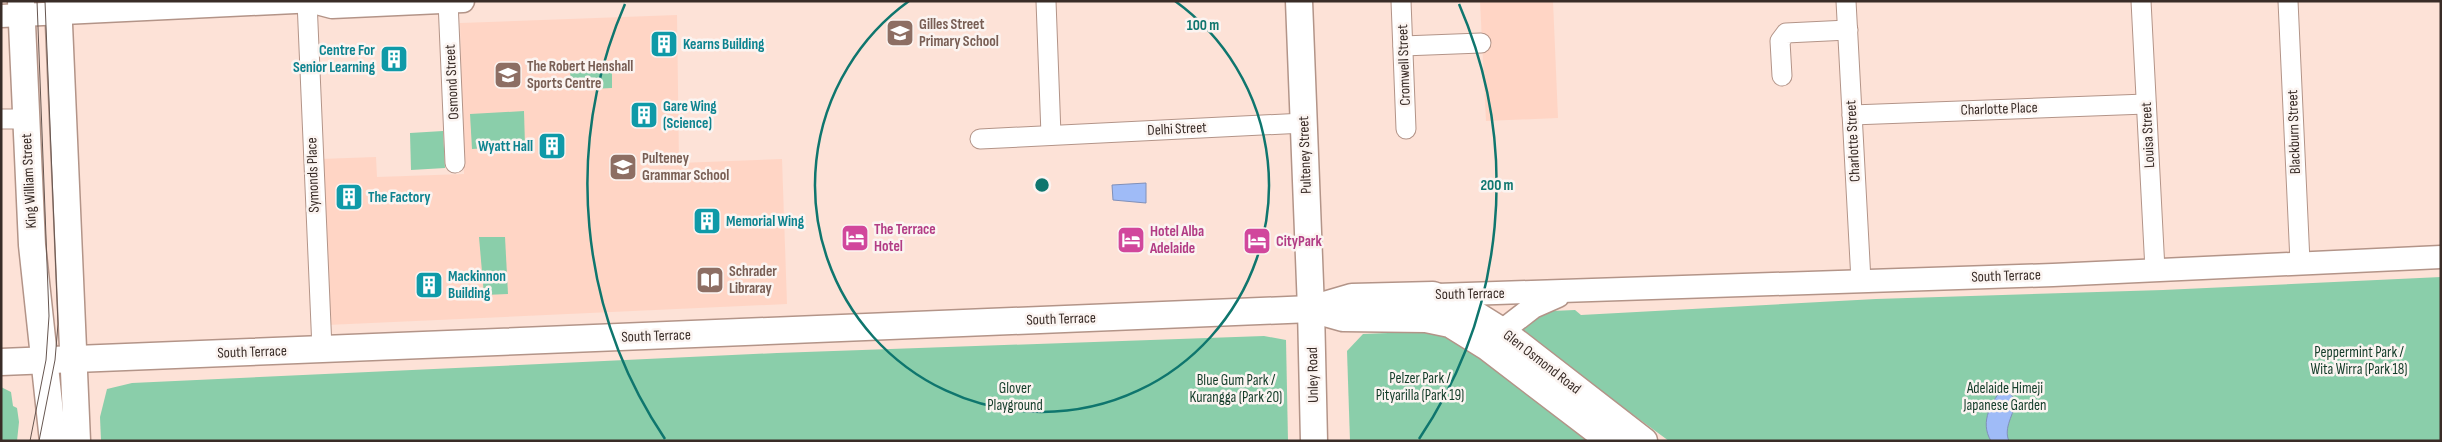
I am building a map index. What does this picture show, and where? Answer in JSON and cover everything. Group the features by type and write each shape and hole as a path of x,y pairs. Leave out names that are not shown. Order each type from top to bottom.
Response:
{"main road":[{"name":"Pulteney Street","path":"1299,1 1311,309"},
{"path":"58,7 77,441"},
{"name":"King William Street","path":"15,10 13,119 32,245 53,441"},
{"name":"South Terrace","path":"1,362 1311,309 1352,297 1433,295"},
{"name":"Glen Osmond Road","path":"1433,295 1462,306 1495,339 1610,441"},
{"name":"South Terrace","path":"1311,309 1343,318 1426,319 1450,324 1495,339"},
{"name":"Unley Road","path":"1311,309 1314,441"},
{"name":"Glen Osmond Road","path":"1495,339 1644,441"}],"street":[{"path":"15,10 58,7 311,2 332,7 463,1"},
{"path":"1046,1 1051,135"},
{"name":"Cromwell Street","path":"1401,1 1406,129"},
{"name":"Charlotte Street","path":"1846,1 1861,281"},
{"name":"Louisa Street","path":"2141,1 2155,270"},
{"name":"Blackburn Street","path":"2288,1 2300,262"},
{"name":"Symonds Place","path":"311,2 322,349"},
{"name":"Osmond Street","path":"448,2 455,163"},
{"path":"1782,76 1780,41 1786,33 1848,30"},
{"path":"1403,46 1481,43"},
{"name":"Charlotte Place","path":"1852,115 2146,104"},
{"name":"Delhi Street","path":"980,139 1304,123"},
{"name":"South Terrace","path":"1433,295 2155,270 2441,257"},
{"name":"South Terrace","path":"1495,339 1533,307 1571,291"}],"shaded area":[{"path":"1480,1 1553,1 1558,118 1486,121"},
{"name":"Pulteney Grammar School","path":"677,15 679,163 782,159 787,304 327,325 320,159 376,157 377,177 464,174 460,23"}],"green space":[{"path":"612,66 612,88 571,90 570,68"},
{"path":"524,111 525,146 472,149 470,114"},
{"path":"443,131 445,168 411,170 410,133"},
{"path":"479,237 505,237 508,294 484,295"},
{"name":"Peppermint Park / Wita Wirra (Park 18)","path":"2441,277 2441,441 1669,441 1519,331 1528,312 1575,310 1581,315 1876,299 2163,290"},
{"name":"Pelzer Park / Pityarilla (Park 19)","path":"1437,331 1486,352 1598,441 1350,441 1347,351 1363,334"},
{"name":"Blue Gum Park / Kurangga (Park 20)","path":"1264,336 1286,340 1288,441 101,441 100,417 107,389 132,383 777,353"},
{"path":"1,387 11,392 13,406 17,408 19,422 17,441 1,441"}],"water":[{"path":"1146,183 1146,203 1113,200 1112,185"},
{"path":"2004,386 2016,401 2007,431 2009,441 1991,441 1986,426 1987,419 1991,405"}],"tram line":[{"path":"30,441 46,360 49,316 37,1"},
{"path":"39,441 55,360 58,324 45,1"}],"place":[{"name":"Gilles Street Primary School","path":"900,33"},
{"name":"Kearns Building","path":"664,44"},
{"name":"Centre For Senior Learning","path":"394,59"},
{"name":"The Robert Henshall Sports Centre","path":"508,75"},
{"name":"Gare Wing (Science)","path":"644,115"},
{"name":"Wyatt Hall","path":"552,146"},
{"name":"Pulteney Grammar School","path":"623,167"},
{"name":"The Factory","path":"349,197"},
{"name":"Memorial Wing","path":"707,221"},
{"name":"The Terrace Hotel","path":"855,238"},
{"name":"Hotel Alba Adelaide","path":"1131,240"},
{"name":"CityPark","path":"1257,241"},
{"name":"Schrader Libraray","path":"710,280"},
{"name":"Mackinnon Building","path":"429,285"}],"park label":[{"name":"Glover Playground","path":"1015,396"},
{"name":"Adelaide Himeji Japanese Garden","path":"2005,396"}]}
